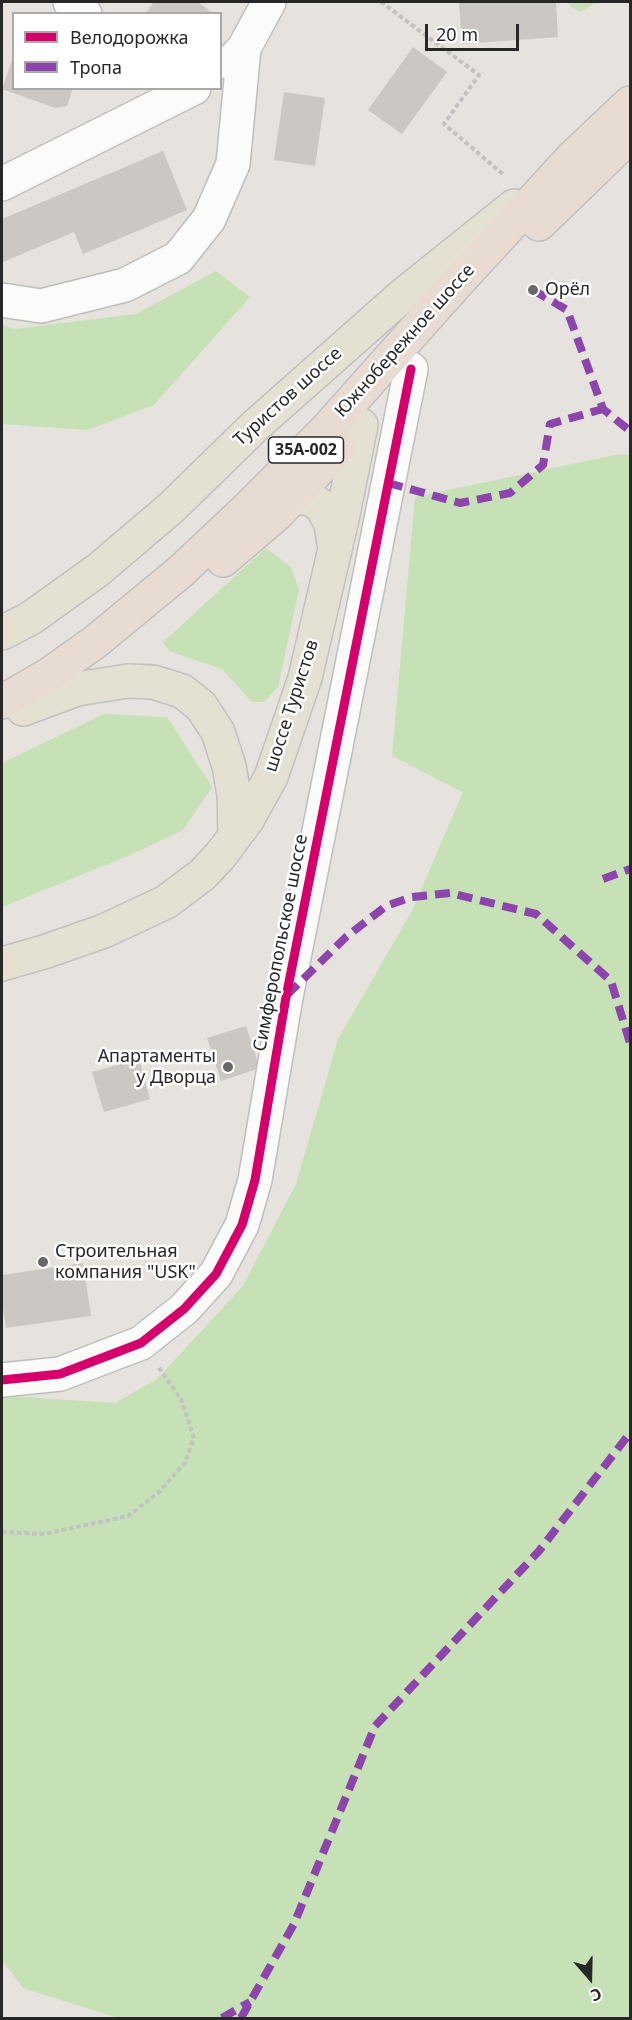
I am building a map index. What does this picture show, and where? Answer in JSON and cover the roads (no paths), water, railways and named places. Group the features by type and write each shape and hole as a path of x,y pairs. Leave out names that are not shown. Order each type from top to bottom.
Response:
{"highway":[{"name":"Южнобережное шоссе","path":"9,711 50,674 95,642 180,572 245,511 326,430 573,157 630,103"},
{"name":"Южнобережное шоссе","path":"9,711 100,658 184,593 276,514 411,369 493,268 630,136"}],"main road":[{"name":"Туристов шоссе","path":"2,633 31,618 98,570 171,507 255,426 403,295 573,157"},
{"name":"шоссе Туристов","path":"235,836 247,820 271,777 305,678 339,534 361,425"},
{"path":"291,498 310,498 322,507 339,534"},
{"path":"2,964 104,931 166,902 202,875 235,836 234,795 218,732 201,706 182,691 153,682 128,681 77,689 9,711"}],"street":[{"path":"70,2 82,12"},
{"path":"222,70 244,48 269,2"},
{"path":"2,300 41,306 125,285 178,258 209,219 233,164 244,48"},
{"path":"2,184 185,90"},
{"name":"Симферопольское шоссе","path":"2,1380 5,1382 60,1374 141,1343 184,1309 216,1274 242,1225 255,1180 286,997 411,369"},
{"path":"339,534 350,506 358,501 365,500 371,503 376,510 380,526"}],"place":[{"name":"Орёл","path":"533,290"},
{"name":"Апартаменты у Дворца","path":"228,1067"},
{"name":"Строительная компания \"USK\"","path":"43,1262"}]}
